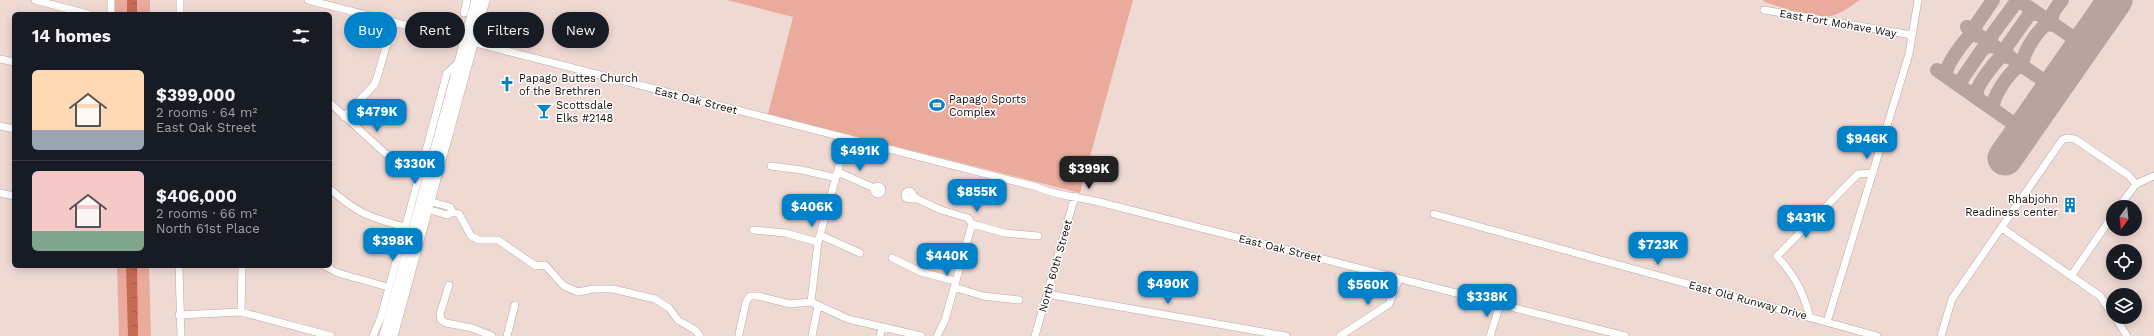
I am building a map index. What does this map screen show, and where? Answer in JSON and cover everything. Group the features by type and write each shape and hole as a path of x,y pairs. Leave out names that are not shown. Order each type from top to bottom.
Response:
{"main road":[{"path":"393,336 460,61 470,41 476,0"},
{"path":"384,336 425,204 470,41 485,0"}],"street":[{"path":"35,0 80,12"},
{"path":"110,0 111,12"},
{"path":"180,0 180,12"},
{"name":"East Oak Street","path":"308,0 354,12"},
{"path":"464,12 467,0"},
{"path":"1827,322 1909,54 1918,0"},
{"name":"East Fort Mohave Way","path":"1764,10 1912,35"},
{"name":"East Oak Street","path":"397,23 1037,187 1063,195 1074,196 1625,336"},
{"path":"344,117 374,85 386,48"},
{"path":"0,58 12,61"},
{"path":"373,336 381,317 447,73 460,61"},
{"path":"332,105 386,154 399,160 422,166"},
{"path":"0,126 12,129"},
{"path":"1941,336 1952,299 2062,140 2067,138 2075,139 2128,175 2136,184"},
{"path":"811,302 819,238 837,175 844,144 847,139"},
{"path":"770,166 837,175 874,188"},
{"path":"1810,318 1806,300 1798,281 1777,256 1858,174 1873,173"},
{"path":"2124,200 2136,184 2154,176"},
{"path":"332,190 348,206 363,215 405,226"},
{"path":"0,193 12,196"},
{"name":"North 60th Street","path":"1035,336 1074,196"},
{"path":"913,197 941,210 968,218 972,224 1000,232 1038,236"},
{"path":"425,204 447,215 453,212 459,214 471,236 478,240 498,240 536,266 545,265 564,286 578,292 593,289 613,289 655,299 669,308 678,320 695,330 700,336"},
{"name":"East Old Runway Drive","path":"1434,214 1877,336"},
{"path":"937,336 945,320 972,224"},
{"path":"2071,276 2106,225"},
{"path":"2002,228 2100,296 2106,305"},
{"path":"753,230 819,238 860,253"},
{"path":"892,258 921,272 983,296 1019,300"},
{"path":"179,268 179,315 181,336"},
{"path":"241,312 242,268"},
{"path":"329,268 338,273 388,287"},
{"path":"1340,336 1389,304 1399,279"},
{"path":"449,285 440,314 441,320 446,323 472,328 492,336"},
{"path":"1047,294 1286,336"},
{"path":"739,334 746,302 750,296 758,296 790,304 811,302 839,316 882,328 921,336"},
{"path":"1490,336 1500,304"},
{"path":"507,336 515,305"},
{"path":"812,336 818,306"},
{"path":"179,315 241,312 331,336"},
{"path":"2119,324 2127,336"},
{"path":"880,336 882,328"}],"shaded area":[{"path":"111,0 150,0 150,12 111,12"},
{"name":"Papago Sports Complex","path":"727,0 1133,0 1080,193 768,114 793,17"},
{"path":"1762,0 1860,0 1838,14 1825,16 1784,8"},
{"path":"117,268 149,268 151,336 119,336"}],"water":[{"path":"127,0 137,0 137,12 127,12"},
{"path":"126,268 137,268 138,336 128,336"}],"taxiway":[{"path":"1978,36 1975,31 1976,25 1993,0"},
{"path":"2018,0 2084,45"},
{"path":"2054,25 2052,22 2052,15 2062,0"},
{"path":"2108,0 2112,3"},
{"path":"1993,46 1991,41 1992,35 2014,5 2017,2 2023,3"},
{"path":"2009,57 2006,52 2007,46 2029,15 2032,13 2038,14"},
{"path":"2024,67 2023,63 2026,51 2034,38 2047,24 2054,25"},
{"path":"1967,27 2054,88"},
{"path":"1948,78 1946,74 1947,70 1956,53 1972,34 1978,36"},
{"path":"1964,89 1961,85 1962,79 1984,47 1993,46"},
{"path":"1979,99 1977,90 1988,72 2002,56 2009,57"},
{"path":"1994,110 1994,100 2005,81 2018,67 2024,67"},
{"path":"1937,70 2024,131"}],"runway":[{"path":"2005,158 2115,0"}],"place":[{"name":"Papago Buttes Church of the Brethren","path":"507,84"},
{"name":"Papago Sports Complex","path":"937,105"},
{"name":"Scottsdale Elks #2148","path":"544,111"},
{"name":"Rhabjohn Readiness center","path":"2070,205"}]}
